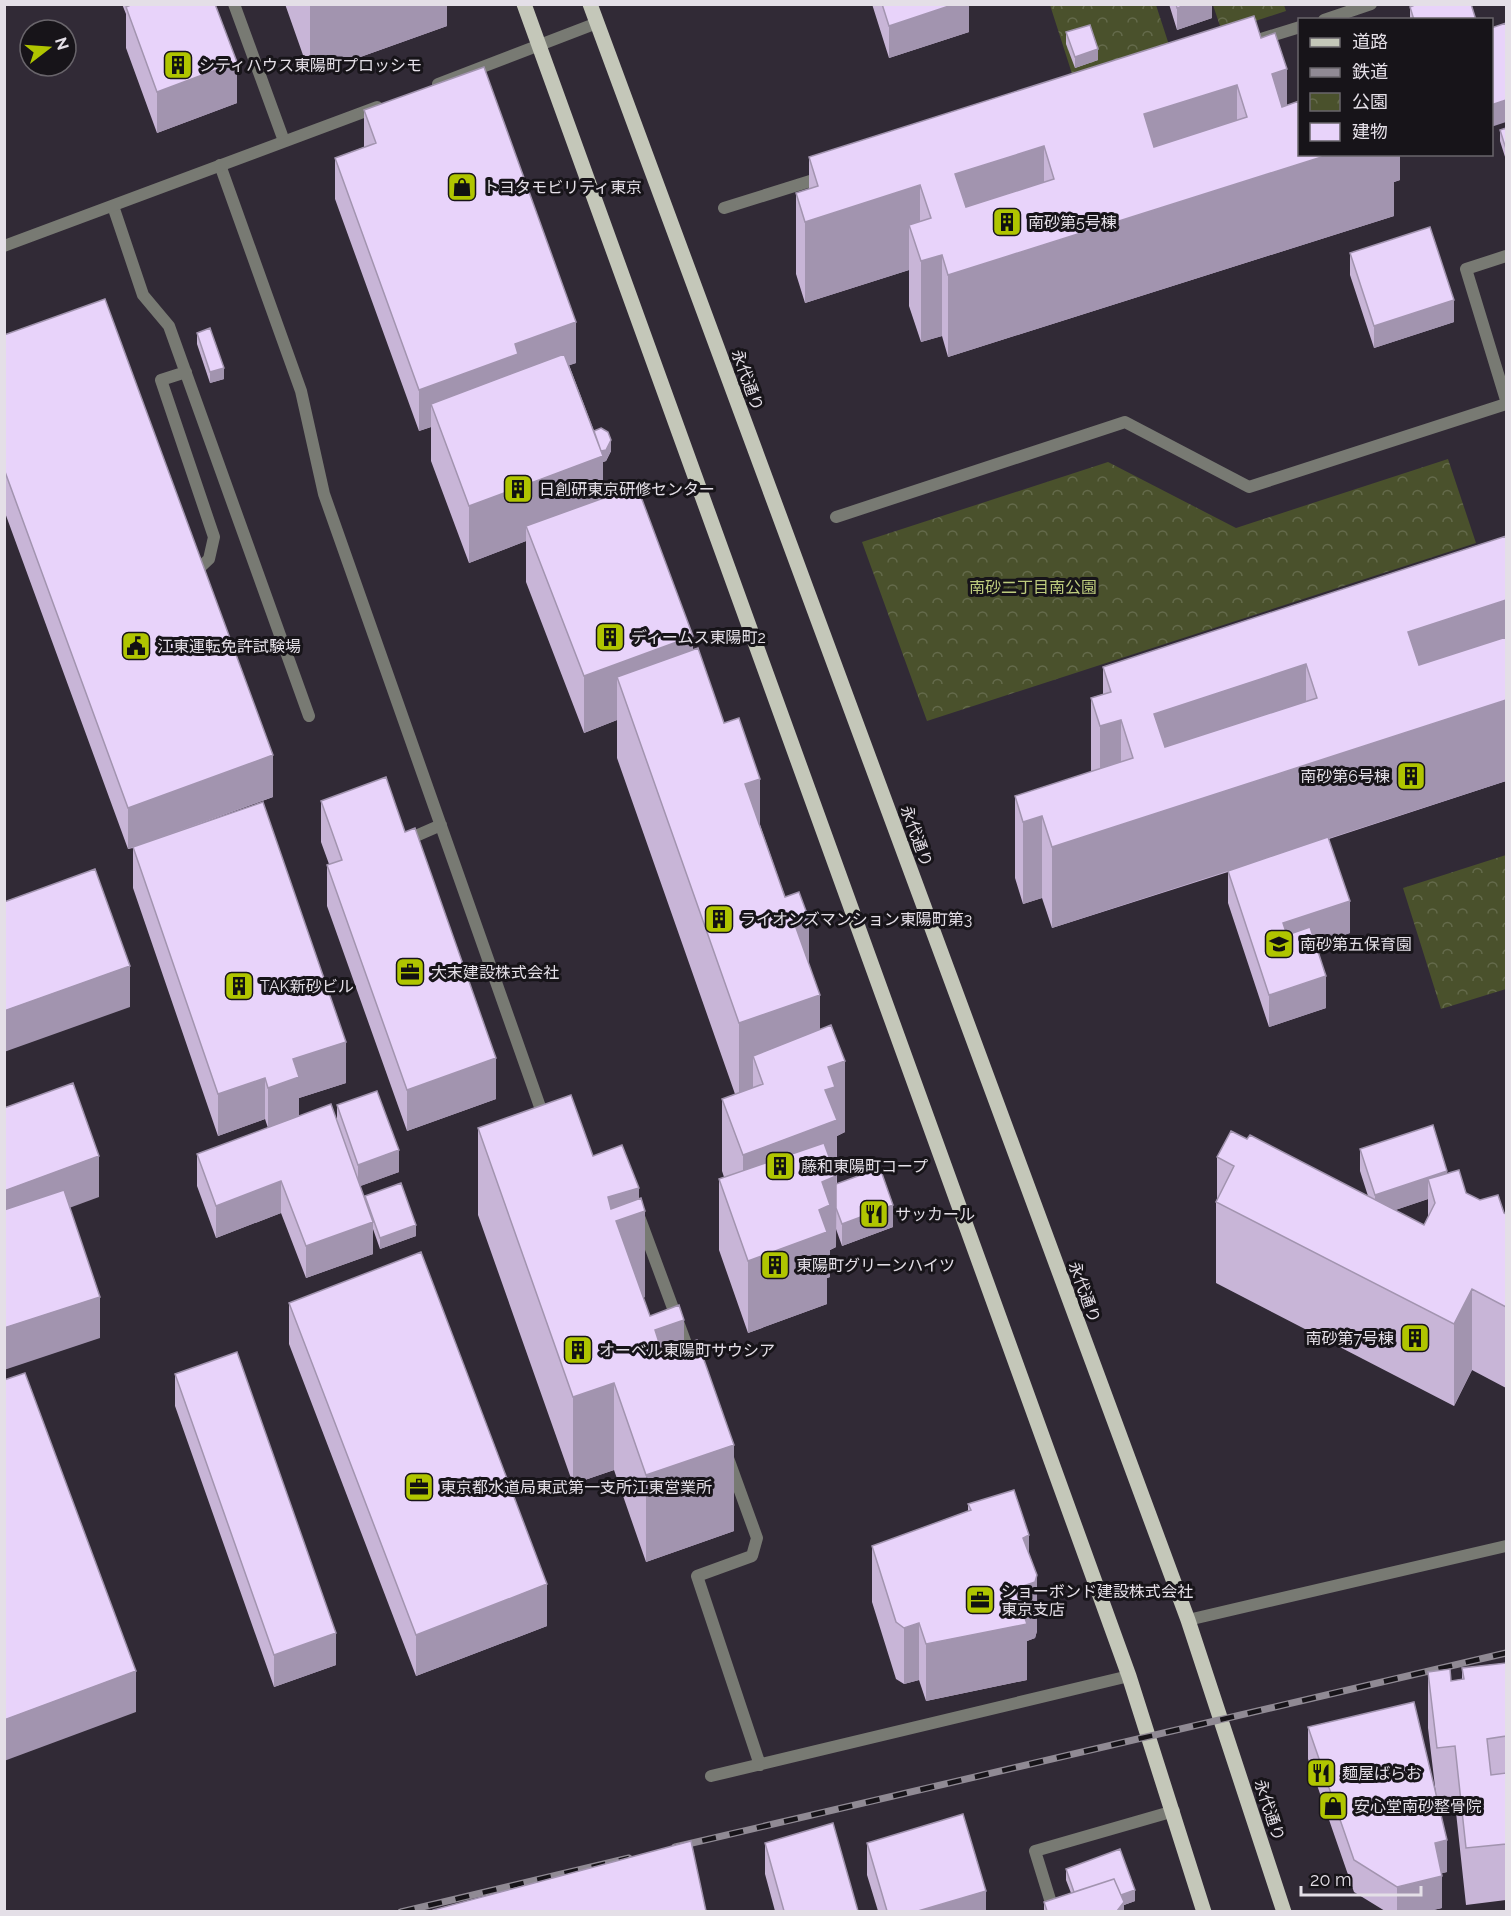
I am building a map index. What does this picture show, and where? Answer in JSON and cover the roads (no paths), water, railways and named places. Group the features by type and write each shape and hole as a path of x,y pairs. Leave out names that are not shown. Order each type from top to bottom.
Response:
{"main road":[{"path":"524,4 1129,1676 1161,1769 1204,1911"},
{"name":"永代通り","path":"590,4 1188,1620 1223,1720 1284,1911"}],"street":[{"path":"234,4 284,141"},
{"path":"1330,18 1371,4"},
{"path":"428,87 597,23"},
{"path":"1243,45 1298,27"},
{"path":"4,246 384,104"},
{"path":"220,165 301,391 324,494 441,825 537,1112 545,1123 555,1130"},
{"path":"724,208 839,172"},
{"path":"112,206 143,295 169,326 309,716"},
{"path":"836,517 1125,422 1249,487 1506,402 1466,269 1506,256"},
{"path":"186,372 162,380 214,537 209,559 192,575"},
{"path":"401,842 441,825"},
{"path":"636,1207 697,1372"},
{"path":"725,1450 758,1538 752,1556 697,1576 760,1765"},
{"path":"1188,1620 1506,1546"},
{"path":"711,1776 1129,1676"},
{"path":"1052,1906 1035,1851 1174,1811"}],"railway":[{"path":"675,1847 1506,1653"},
{"path":"401,1912 629,1858"}],"place":[{"name":"シティハウス東陽町プロッシモ","path":"178,65"},
{"name":"トヨタモビリティ東京","path":"462,187"},
{"name":"南砂第5号棟","path":"1007,222"},
{"name":"日創研東京研修センター","path":"518,489"},
{"name":"ディームス東陽町2","path":"610,637"},
{"name":"江東運転免許試験場","path":"136,646"},
{"name":"南砂第6号棟","path":"1411,776"},
{"name":"ライオンズマンション東陽町第3","path":"719,919"},
{"name":"南砂第五保育園","path":"1279,944"},
{"name":"大末建設株式会社","path":"410,972"},
{"name":"TAK新砂ビル","path":"239,986"},
{"name":"藤和東陽町コープ","path":"780,1166"},
{"name":"サッカール","path":"874,1214"},
{"name":"東陽町グリーンハイツ","path":"775,1265"},
{"name":"南砂第7号棟","path":"1415,1338"},
{"name":"オーベル東陽町サウシア","path":"578,1350"},
{"name":"東京都水道局東武第一支所江東営業所","path":"419,1487"},
{"name":"ショーボンド建設株式会社 東京支店","path":"980,1600"},
{"name":"麺屋ばらお","path":"1321,1773"},
{"name":"安心堂南砂整骨院","path":"1333,1806"}],"park label":[{"name":"南砂二丁目南公園","path":"1033,587"}]}
